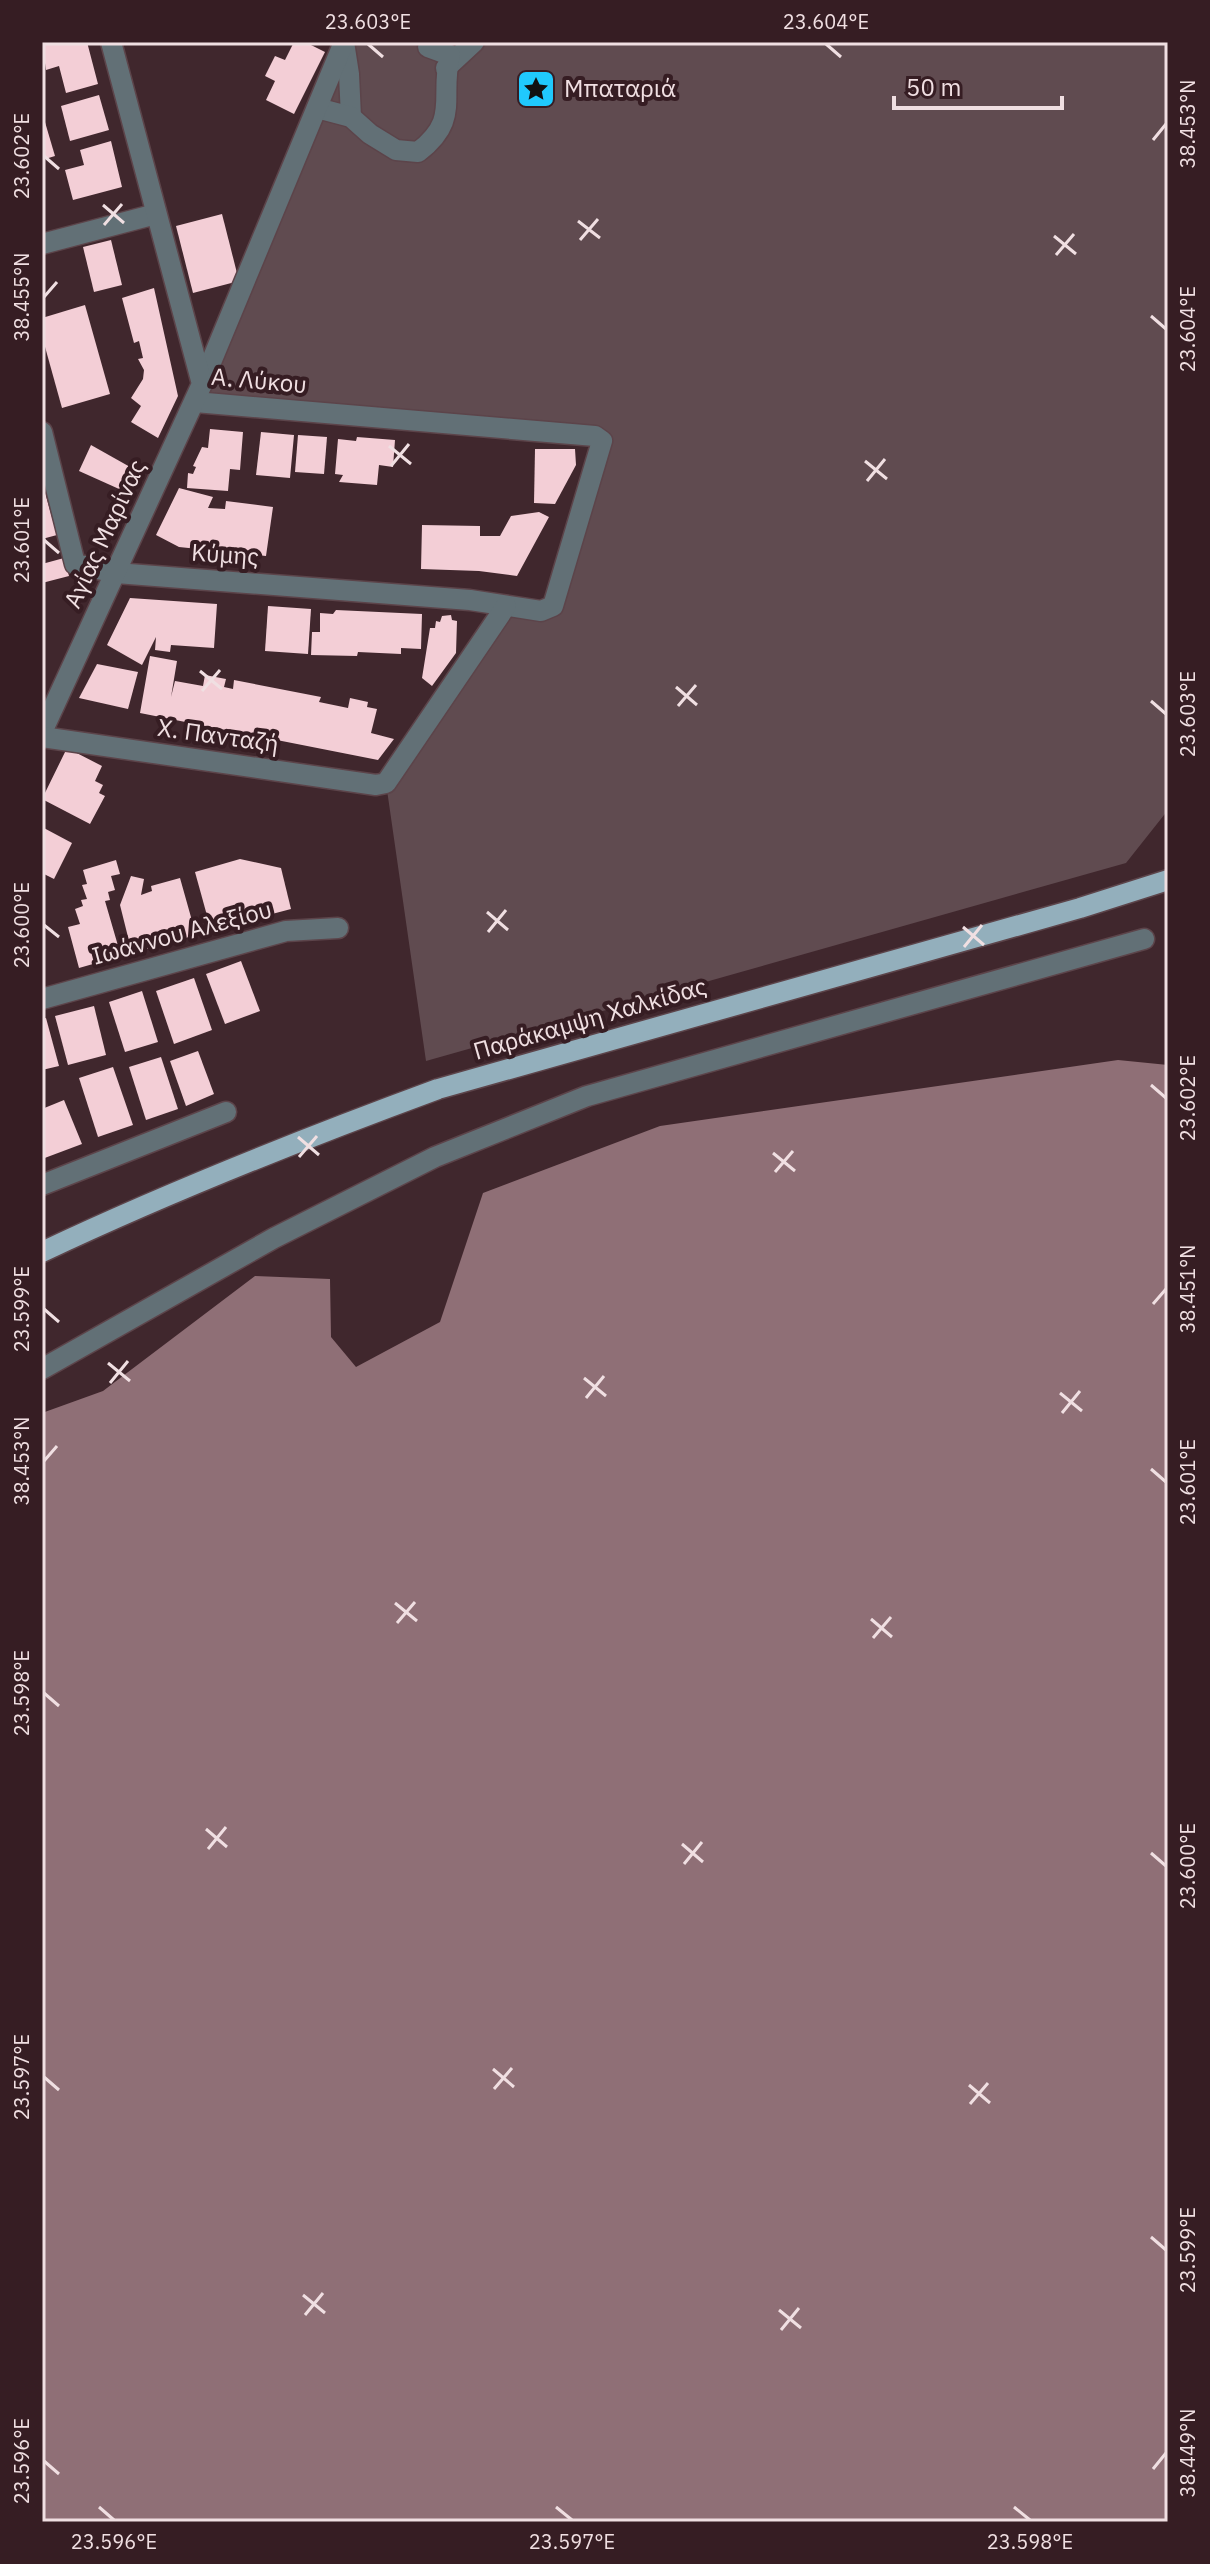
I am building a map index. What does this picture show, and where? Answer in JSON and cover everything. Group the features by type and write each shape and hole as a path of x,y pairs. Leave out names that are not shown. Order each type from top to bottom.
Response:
{"main road":[{"name":"Παράκαμψη Χαλκίδας","path":"42,1252 126,1213 438,1089 1080,908 1168,880"}],"street":[{"name":"Α. Λύκου","path":"111,42 199,393 595,436"},
{"path":"344,42 351,117"},
{"name":"Αγίας Μαρίνας","path":"42,735 199,393 344,42"},
{"path":"446,68 474,42"},
{"path":"317,108 351,117 370,134 396,150 418,152 435,139 443,123 448,100 446,68 450,55 428,47"},
{"path":"42,244 156,214"},
{"name":"Κύμης","path":"42,432 75,564 116,573 470,600 541,611 553,606 602,441 595,436"},
{"name":"Χ. Πανταζή","path":"42,735 364,784 386,783 506,606"},
{"name":"Ιωάννου Αλεξίου","path":"42,999 286,931 338,928"},
{"path":"42,1369 274,1238 395,1177 435,1157 587,1096 1144,939"},
{"path":"42,1185 226,1112"}],"shaded area":[{"path":"344,42 1168,42 1168,810 1126,863 426,1061 386,783 506,606 540,611 602,441 195,402"},
{"path":"1118,1060 1168,1065 1168,2522 42,2522 42,1413 103,1391 255,1276 330,1279 331,1337 356,1367 440,1322 483,1193 660,1126"}],"building":[{"path":"42,42 87,42 98,84 66,93 59,66 46,70"},
{"path":"294,42 305,42 325,52 294,114 266,100 275,81 265,76 275,56 285,60"},
{"path":"99,95 109,130 70,141 61,106"},
{"path":"42,112 55,156 42,160"},
{"path":"111,141 122,187 73,200 65,170 84,165 80,150"},
{"path":"222,214 239,281 193,293 176,226"},
{"path":"111,240 122,285 94,292 83,247"},
{"path":"154,288 178,396 158,438 131,422 141,406 131,398 143,379 144,370 138,359 143,358 139,341 134,343 122,298"},
{"path":"85,305 110,394 62,408 42,336 42,318"},
{"path":"210,429 243,432 240,470 230,469 228,491 187,488 188,473 193,474 196,467 193,466 202,447 208,448"},
{"path":"261,432 294,435 290,478 256,475"},
{"path":"298,435 327,437 324,474 295,472"},
{"path":"357,437 395,440 393,467 379,465 377,485 339,482 343,475 335,474 338,439 356,441"},
{"path":"91,445 139,472 128,493 79,471"},
{"path":"535,449 575,449 576,465 555,504 534,503"},
{"path":"42,482 57,535 42,539"},
{"path":"179,488 213,497 208,508 225,509 226,501 273,507 266,556 179,547 156,535"},
{"path":"539,512 549,517 517,576 421,569 422,525 480,526 480,536 500,536 511,516"},
{"path":"64,558 69,576 42,583 42,564"},
{"path":"130,598 217,604 214,648 171,645 170,652 155,650 156,637 142,665 107,645"},
{"path":"268,606 311,609 308,654 265,651"},
{"path":"336,610 422,614 421,649 401,648 401,654 358,652 357,656 311,655 312,632 320,632 320,613 333,614"},
{"path":"451,615 452,620 457,621 456,653 432,686 422,678 430,628 435,628 436,621 440,622 442,616"},
{"path":"150,656 177,661 171,697 175,681 203,686 205,675 226,679 224,687 233,689 234,680 321,697 319,702 348,708 350,698 368,702 367,707 377,709 371,733 394,739 378,760 140,713"},
{"path":"97,664 138,672 128,709 79,698"},
{"path":"67,748 102,766 95,781 103,785 99,793 105,796 90,824 42,799"},
{"path":"42,827 72,843 54,879 42,873"},
{"path":"240,859 281,868 291,909 211,930 195,872"},
{"path":"116,860 120,874 111,876 115,890 108,892 110,900 105,901 121,956 79,968 68,927 80,924 75,909 83,906 81,900 87,899 82,885 87,884 83,870"},
{"path":"131,876 144,879 141,895 152,891 151,886 180,878 196,935 132,953 120,905"},
{"path":"241,961 260,1011 225,1024 206,974"},
{"path":"194,978 212,1030 174,1044 156,991"},
{"path":"142,991 158,1042 125,1052 109,1002"},
{"path":"94,1006 106,1055 68,1065 55,1016"},
{"path":"46,1018 59,1066 42,1070 42,1019"},
{"path":"198,1051 214,1094 186,1106 170,1061"},
{"path":"161,1057 178,1109 146,1120 129,1067"},
{"path":"113,1067 133,1125 98,1137 79,1078"},
{"path":"64,1100 82,1144 42,1159 42,1109"}],"place":[{"name":"Μπαταριά","path":"536,89"}]}
